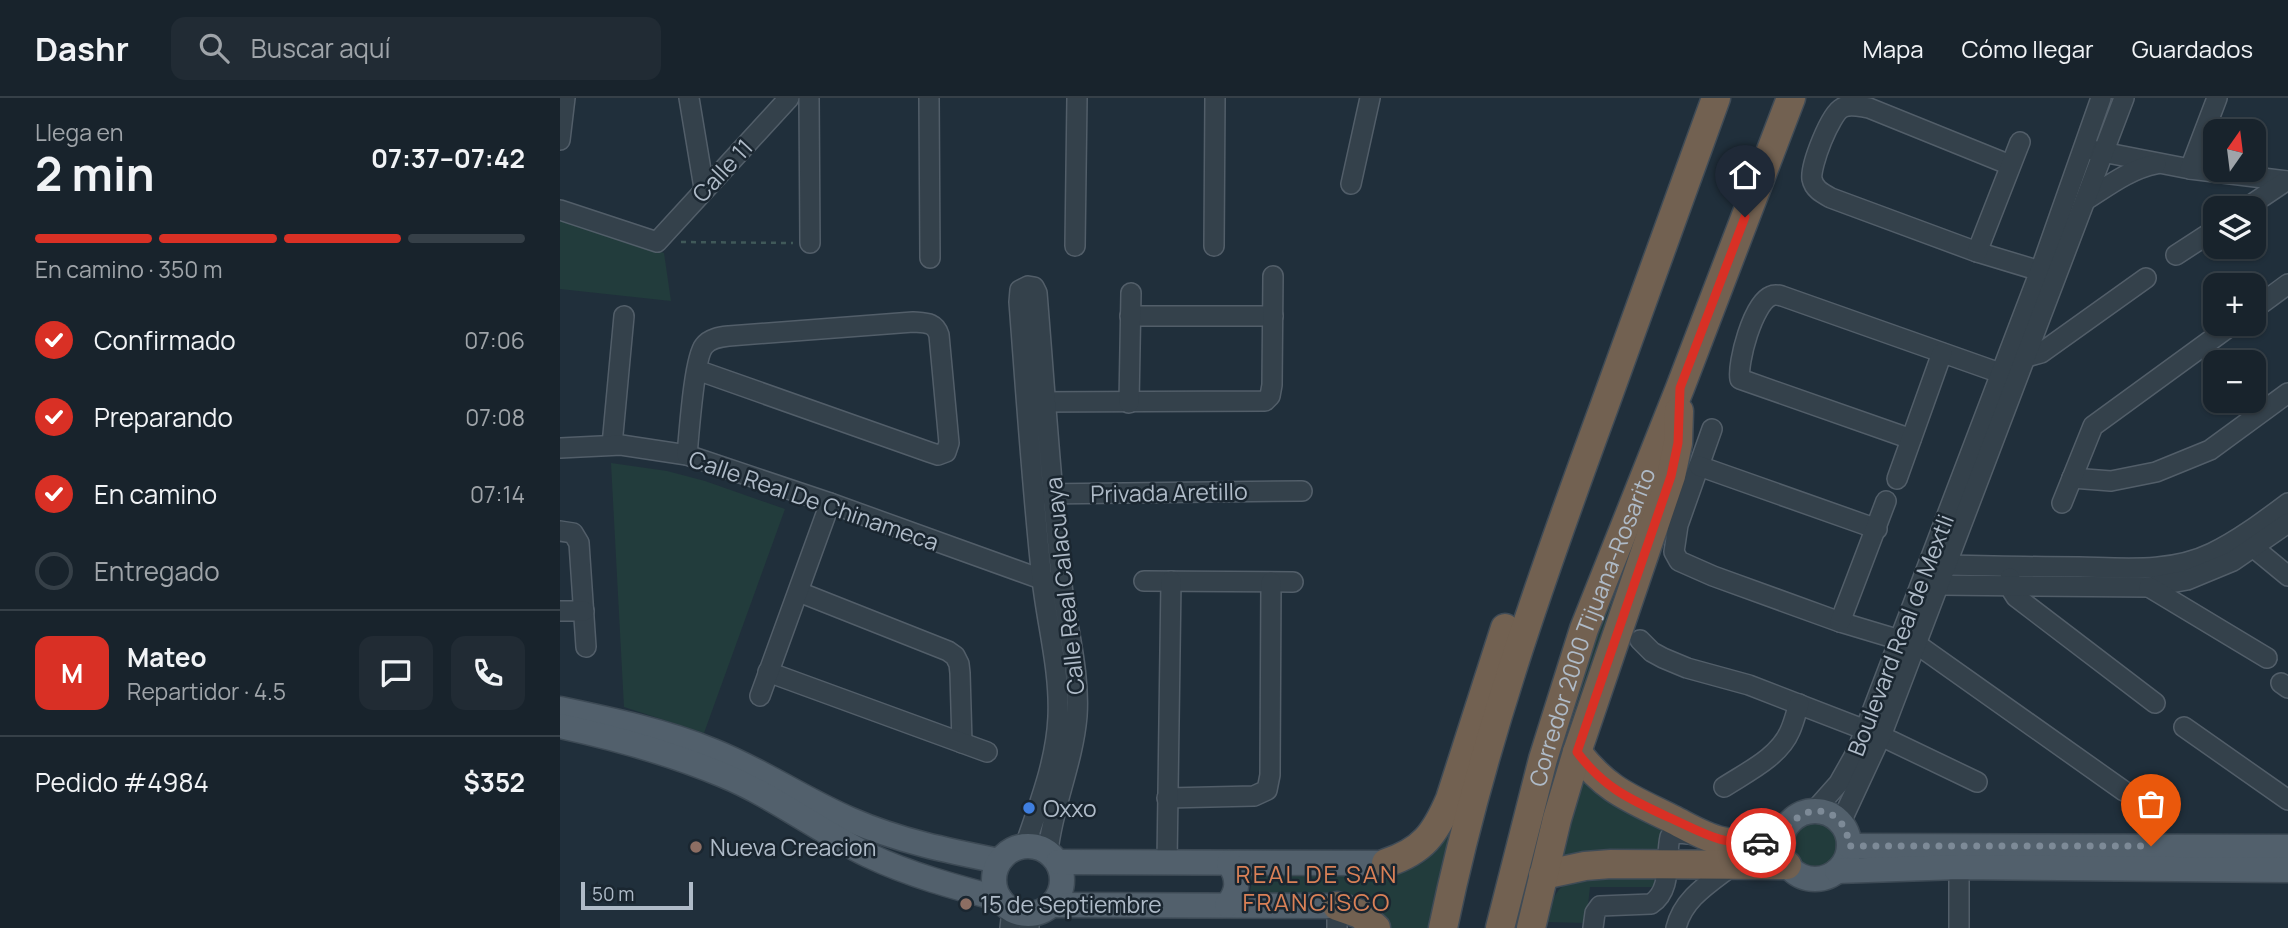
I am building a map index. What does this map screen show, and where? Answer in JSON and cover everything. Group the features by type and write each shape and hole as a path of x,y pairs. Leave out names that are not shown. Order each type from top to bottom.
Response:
{"highway":[{"path":"1696,152 1698,98"},
{"path":"1443,928 1474,793 1511,670 1716,98"},
{"name":"Corredor 2000 Tijuana-Rosarito","path":"1500,928 1534,796 1584,629 1791,98"},
{"path":"1386,863 1417,849 1440,822 1577,426 1601,387 1619,368"},
{"path":"1531,928 1577,752 1671,476 1678,443 1680,388"},
{"path":"1577,752 1600,780 1638,804 1706,836 1784,854"},
{"path":"1543,875 1585,866 1733,865 1784,854"},
{"path":"1337,917 1360,914 1376,928"}],"main road":[{"path":"560,709 630,724 713,751 851,820 892,836 934,848 999,861"},
{"path":"560,726 661,751 726,776 866,854 1016,916 1042,911 1052,905 1059,895 1063,884 1062,872 1043,853"},
{"path":"1815,810 1840,822 1846,829 1849,846 1848,855 1837,871 1816,879 1796,873 1784,854 1784,831 1791,820 1802,813 1815,810"},
{"path":"1849,846 2288,847"},
{"path":"1016,916 994,880 999,861 1014,848 1043,853 1167,863 1386,863"},
{"path":"1167,863 1163,886 1168,904"},
{"path":"1227,905 1233,898 1237,879 1229,863"},
{"path":"1837,871 1959,867 2288,870"},
{"path":"1052,905 1227,905 1337,917"}],"street":[{"path":"689,98 704,188"},
{"name":"Calle 11","path":"657,242 789,98"},
{"path":"809,98 810,243"},
{"path":"929,98 930,258"},
{"path":"1075,246 1077,98"},
{"path":"1214,246 1215,98"},
{"path":"1352,184 1370,98"},
{"name":"Boulevard Real de Mextli","path":"1840,822 1979,454 2023,358 2086,200 2101,98"},
{"name":"Boulevard Real de Mextli","path":"1979,454 2000,373 2039,271 2094,150 2124,98"},
{"path":"2190,169 2217,98"},
{"path":"2011,165 1870,108 1850,106 1843,107 1830,121 1813,166 1812,179 1821,193 1977,252 2039,271"},
{"path":"560,140 563,112"},
{"path":"1977,252 2020,142"},
{"path":"2094,150 2157,164 2287,181"},
{"path":"2086,200 2127,174 2157,164"},
{"path":"2264,196 2287,181"},
{"path":"560,210 657,242"},
{"path":"2176,255 2203,237"},
{"path":"1036,402 1265,401 1270,396 1272,385 1273,276"},
{"path":"2023,358 2041,353 2146,278"},
{"path":"2266,300 2288,284"},
{"path":"1028,286 1034,287 1037,293 1036,402 1019,296 1023,287 1028,286"},
{"path":"1129,402 1131,293"},
{"path":"1911,439 1740,379 1738,367 1744,345 1761,305 1776,295 2000,373"},
{"path":"612,445 624,316"},
{"path":"1130,316 1273,316"},
{"path":"687,455 697,370 701,351 710,340 729,336 914,322 934,326 941,342 949,443 946,452 938,454 922,450 697,370"},
{"path":"2062,503 2093,426 2217,336"},
{"path":"1897,479 1941,353"},
{"path":"2071,478 2111,481 2156,472 2210,450 2288,393"},
{"name":"Calle Real Calacuaya","path":"1036,402 1044,494 1077,680 1073,749 1043,853"},
{"path":"1713,429 1676,533 1674,552 1679,561 1840,622 1907,641 2124,791"},
{"name":"Calle Real De Chinameca","path":"560,448 612,445 687,455 1062,586"},
{"path":"1699,466 1877,529"},
{"name":"Privada Aretillo","path":"1044,494 1303,491"},
{"name":"Calle Real Calacuaya","path":"1043,853 1046,783 1055,746 1058,717 1058,682 1042,580 1044,494"},
{"path":"1840,622 1886,501"},
{"path":"760,696 830,503"},
{"path":"1931,581 2180,564 2211,554 2288,503"},
{"path":"1938,562 2010,576 2149,587 2187,580 2213,571 2254,548 2288,523"},
{"path":"560,531 573,533 578,539 586,647"},
{"path":"2254,548 2288,576"},
{"path":"2010,576 2016,597 2155,703"},
{"path":"1144,581 1293,582"},
{"path":"1167,863 1171,581"},
{"path":"1167,798 1254,796 1267,790 1270,775 1271,582"},
{"path":"2149,587 2267,658"},
{"path":"799,592 929,642 955,656 960,664 962,743"},
{"path":"560,611 584,611"},
{"path":"1640,640 1652,652 1687,668 1749,685 1873,733 1977,782"},
{"path":"768,672 987,752"},
{"path":"1724,787 1773,754 1783,744 1791,730 1799,704"},
{"path":"2185,727 2288,800"},
{"name":"Boulevard Real de Mextli","path":"1815,810 1839,783 1857,751 1873,733"},
{"path":"1593,928 1595,913 1600,906 1651,904 1656,901 1663,890 1670,837 1678,833 1706,836"},
{"path":"1676,928 1680,914 1691,900 1733,865"},
{"path":"1959,867 1959,928"}],"path":[{"path":"657,242 810,243"}],"green space":[{"path":"560,219 664,253 671,301 560,289"},
{"path":"611,463 667,471 705,481 785,509 704,733 624,707"},
{"path":"1620,567 1616,590 1566,747 1519,928 1510,928 1548,782"},
{"path":"1581,766 1591,788 1597,794 1664,829 1659,836 1658,858 1555,862"},
{"path":"1458,807 1429,928 1391,928 1368,903 1348,896 1249,896 1252,882 1248,873 1398,872 1411,869 1438,849"},
{"path":"1815,822 1824,823 1831,828 1836,835 1836,853 1831,860 1824,865 1815,866 1806,865 1799,860 1794,853 1793,844 1794,835 1799,828 1806,823"},
{"path":"1651,876 1656,884 1653,887 1590,887 1586,923 1546,922 1554,898 1565,885 1588,878"}],"way so far":[{"path":"1761,843 1781,843 1791,820 1802,813 1815,810 1833,816 1840,822 1849,837 1849,846 2151,846"}],"place":[{"name":"Oxxo","path":"1029,808"},
{"name":"Nueva Creacion","path":"696,847"},
{"name":"15 de Septiembre","path":"966,904"}],"district":[{"name":"REAL DE SAN FRANCISCO","path":"1317,887"}],"route":[{"path":"1745,217 1680,388 1678,443 1671,476 1577,752 1600,780 1638,804 1706,836 1744,844 1761,843"}]}
